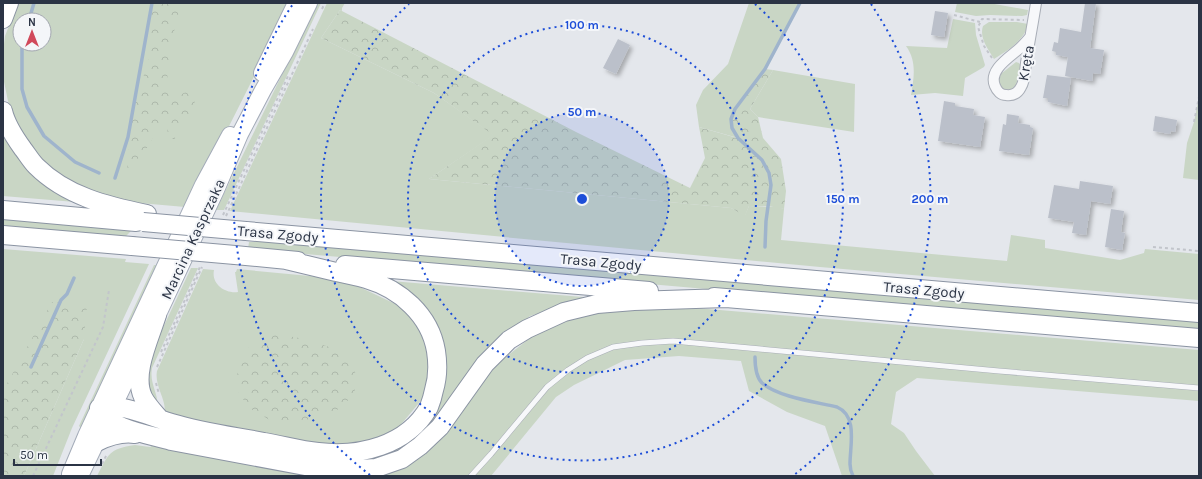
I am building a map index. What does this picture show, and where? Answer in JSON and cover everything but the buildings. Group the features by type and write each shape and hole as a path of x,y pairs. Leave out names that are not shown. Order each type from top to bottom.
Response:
{"highway":[{"path":"3,19 9,3"},
{"path":"3,111 4,116 17,141 36,166 60,185 86,198 120,208 145,218"},
{"path":"3,210 145,218"},
{"name":"Trasa Zgody","path":"145,218 220,222 246,231 1199,313"},
{"name":"Trasa Zgody","path":"3,235 1199,338"},
{"path":"107,412 133,410 160,420 198,430 304,450 345,454 375,448 406,434 418,422 429,406 435,387 438,369 434,341 429,328 419,313 401,296 367,279 286,260"},
{"path":"107,412 117,425 172,441 332,471 376,468 402,459 420,446 440,427 485,364 509,340 527,329 564,312 597,304 634,300 726,298"},
{"path":"157,316 144,356 140,376 142,396 160,420"},
{"path":"97,442 116,435 128,433 151,436"}],"main road":[{"name":"Marcina Kasprzaka","path":"80,476 97,442 107,412 203,185 255,86 296,3"},
{"name":"Marcina Kasprzaka","path":"69,476 107,412 157,316 216,190 240,134 263,90 285,52 314,8"}],"street":[{"name":"Kręta","path":"1030,37 1019,49 1002,62 999,67 994,80 996,89 999,92 1008,96 1017,92 1023,84 1036,3"}],"lane":[{"path":"471,476 547,387 568,370 587,358 613,347 642,343 673,341 1006,372 1199,388"}],"path":[{"path":"314,8 325,3"},
{"path":"954,15 980,22"},
{"path":"999,67 984,46 978,27 982,19 1033,20"},
{"path":"220,222 313,28"},
{"path":"1194,122 1199,97"},
{"path":"1153,248 1199,251"},
{"path":"156,369 204,264"},
{"path":"33,476 103,327 109,290"},
{"path":"155,381 159,394"}],"green space":[{"path":"18,3 291,3 210,164 185,207 117,201 91,191 59,175 38,158 20,131 8,101 3,77 3,52 5,36 12,18 12,52 52,52 52,12 14,12"},
{"path":"149,3 181,3 172,40 166,88 180,95 197,86 193,114 176,126 175,139 167,139 168,120 162,115 150,144 127,172 131,119 149,58"},
{"path":"317,3 321,3 224,210 216,210"},
{"path":"327,3 345,3 342,11 340,10 321,38 434,93 494,135 429,179 731,208 745,215 749,206 778,207 784,209 781,240 1007,261 1011,235 1045,240 1045,248 1120,260 1144,253 1145,249 1199,254 1199,300 820,267 230,211"},
{"path":"749,3 800,3 765,69 735,109 731,119 732,128 738,138 699,127 696,105 703,90 728,64"},
{"path":"957,3 989,3 1028,10 1027,15 1022,16 976,16 955,12"},
{"path":"340,10 576,132 690,188 705,158 699,127 737,138 732,127 732,115 745,94 765,69 773,70 750,109 758,117 763,138 781,159 786,191 784,209 768,206 749,206 745,216 731,208 429,179 493,135 434,93 321,38"},
{"path":"953,19 975,23 976,35 985,65 984,67 965,78 963,96 935,93 911,95 914,70 912,58 906,46 947,48"},
{"path":"989,22 1017,22 1028,24 1020,40 994,59 982,35 983,26"},
{"path":"1016,62 1021,66 1016,85 1011,90 1004,90 998,85 999,77"},
{"path":"773,70 855,84 854,132 758,117 750,109"},
{"path":"1199,97 1199,180 1183,178 1187,143 1194,122"},
{"path":"3,126 75,202 3,196"},
{"path":"3,218 105,226 139,231 131,231 126,236 3,228"},
{"path":"275,241 1199,320 1199,332 248,249 249,242"},
{"path":"3,249 126,259 125,262 149,264 72,428 53,476 24,476 84,339 3,402"},
{"path":"154,265 162,265 83,430 79,426"},
{"path":"191,268 198,268 152,368 151,374 158,403 157,408 144,380 146,364"},
{"path":"203,269 214,270 217,284 224,290 233,292 238,292 235,272 237,269 331,278 349,282 406,309 428,340 432,372 424,397 398,428 377,440 348,445 307,444 164,413 164,404 157,382 157,371"},
{"path":"391,281 583,297 582,300 530,316 478,359 450,402 418,438 396,453 360,463 158,432 160,425 339,459 397,447 445,362"},
{"path":"52,302 87,305 84,339 24,476 3,476 3,391"},
{"path":"627,306 684,307 1199,350 1199,401 917,378 896,392 891,424 904,433 935,476 842,476 825,426 787,412 749,391 741,361 679,356 625,360 574,385 556,397 491,476 353,476 402,464 464,403 498,363 539,331 580,314"},
{"path":"277,334 299,338 333,348 353,365 357,379 354,395 337,410 306,420 278,425 251,409 239,394 237,375 246,349"},
{"path":"135,445 150,447 153,445 337,476 97,476 110,454 119,448"}],"waterway":[{"path":"31,12 34,3"},
{"path":"115,178 128,137 152,3"},
{"path":"765,247 766,221 771,185 769,173 762,160 738,138 732,128 731,119 735,109 765,69 800,3"},
{"path":"22,52 22,89 27,107 44,136 75,162 99,173"},
{"path":"31,367 61,300 67,294 74,278"},
{"path":"755,357 758,378 769,388 787,395 837,407 844,411 850,424 850,466 853,476"}]}
